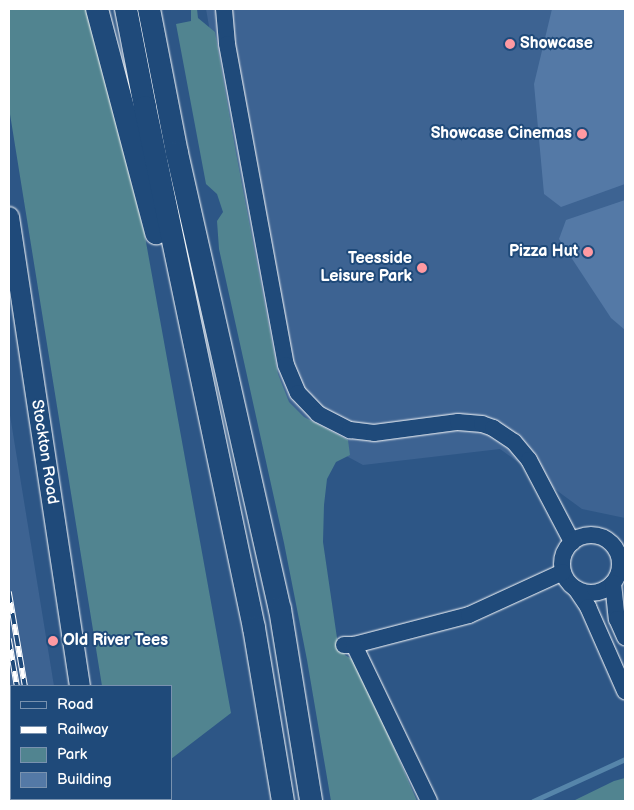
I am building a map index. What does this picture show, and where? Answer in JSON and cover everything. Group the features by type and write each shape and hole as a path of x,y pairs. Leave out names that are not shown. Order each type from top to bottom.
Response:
{"highway":[{"path":"97,9 161,251 191,323"},
{"path":"126,9 146,116 254,628 283,801"},
{"path":"149,9 177,153 280,609 311,796"},
{"path":"164,9 177,153"},
{"path":"279,776 279,801"}],"main road":[{"name":"Stockton Road","path":"9,217 80,685"}],"street":[{"path":"224,9 226,44 286,365 298,393 318,414 350,430 374,433 458,422 482,424 492,428 514,442 529,460 572,542"},
{"path":"625,637 617,619 613,582 622,553 604,538 593,535 582,537 572,542 564,556 563,572 568,582 576,589 588,607 625,691"},
{"path":"428,801 349,645 469,615 563,572"},
{"path":"576,589 589,593 602,591 613,582"}],"shaded area":[{"name":"Teesside Leisure Park","path":"206,9 625,9 625,518 582,509 500,449 363,465 302,432 270,372"},
{"path":"9,409 54,685 10,685 10,800 76,801 9,801"}],"green space":[{"path":"9,9 89,9 108,93 144,231 231,713 172,758 172,685 102,685 9,108"},
{"path":"191,9 197,9 198,18 215,32 278,374 289,402 304,417 348,440 350,455 336,462 327,479 324,505 323,542 337,638 345,655 357,662 417,801 331,801 307,660 284,543 219,249 217,221 223,212 217,194 206,184 176,24 191,21"},
{"path":"625,778 625,801 573,801 614,781"}],"building":[{"name":"Showcase Cinemas","path":"552,9 625,9 625,184 561,207 544,194 534,84"},
{"path":"625,200 625,330 611,318 559,239 566,220"}],"waterway":[{"name":"Old River Tees","path":"533,801 625,759"}],"railway":[{"path":"9,592 25,685"},
{"path":"9,639 17,685"},
{"path":"9,712 10,720"}],"place":[{"name":"Showcase","path":"510,44"},
{"name":"Showcase Cinemas","path":"582,134"},
{"name":"Pizza Hut","path":"588,252"},
{"name":"Teesside Leisure Park","path":"422,268"},
{"name":"Old River Tees","path":"53,641"}]}
